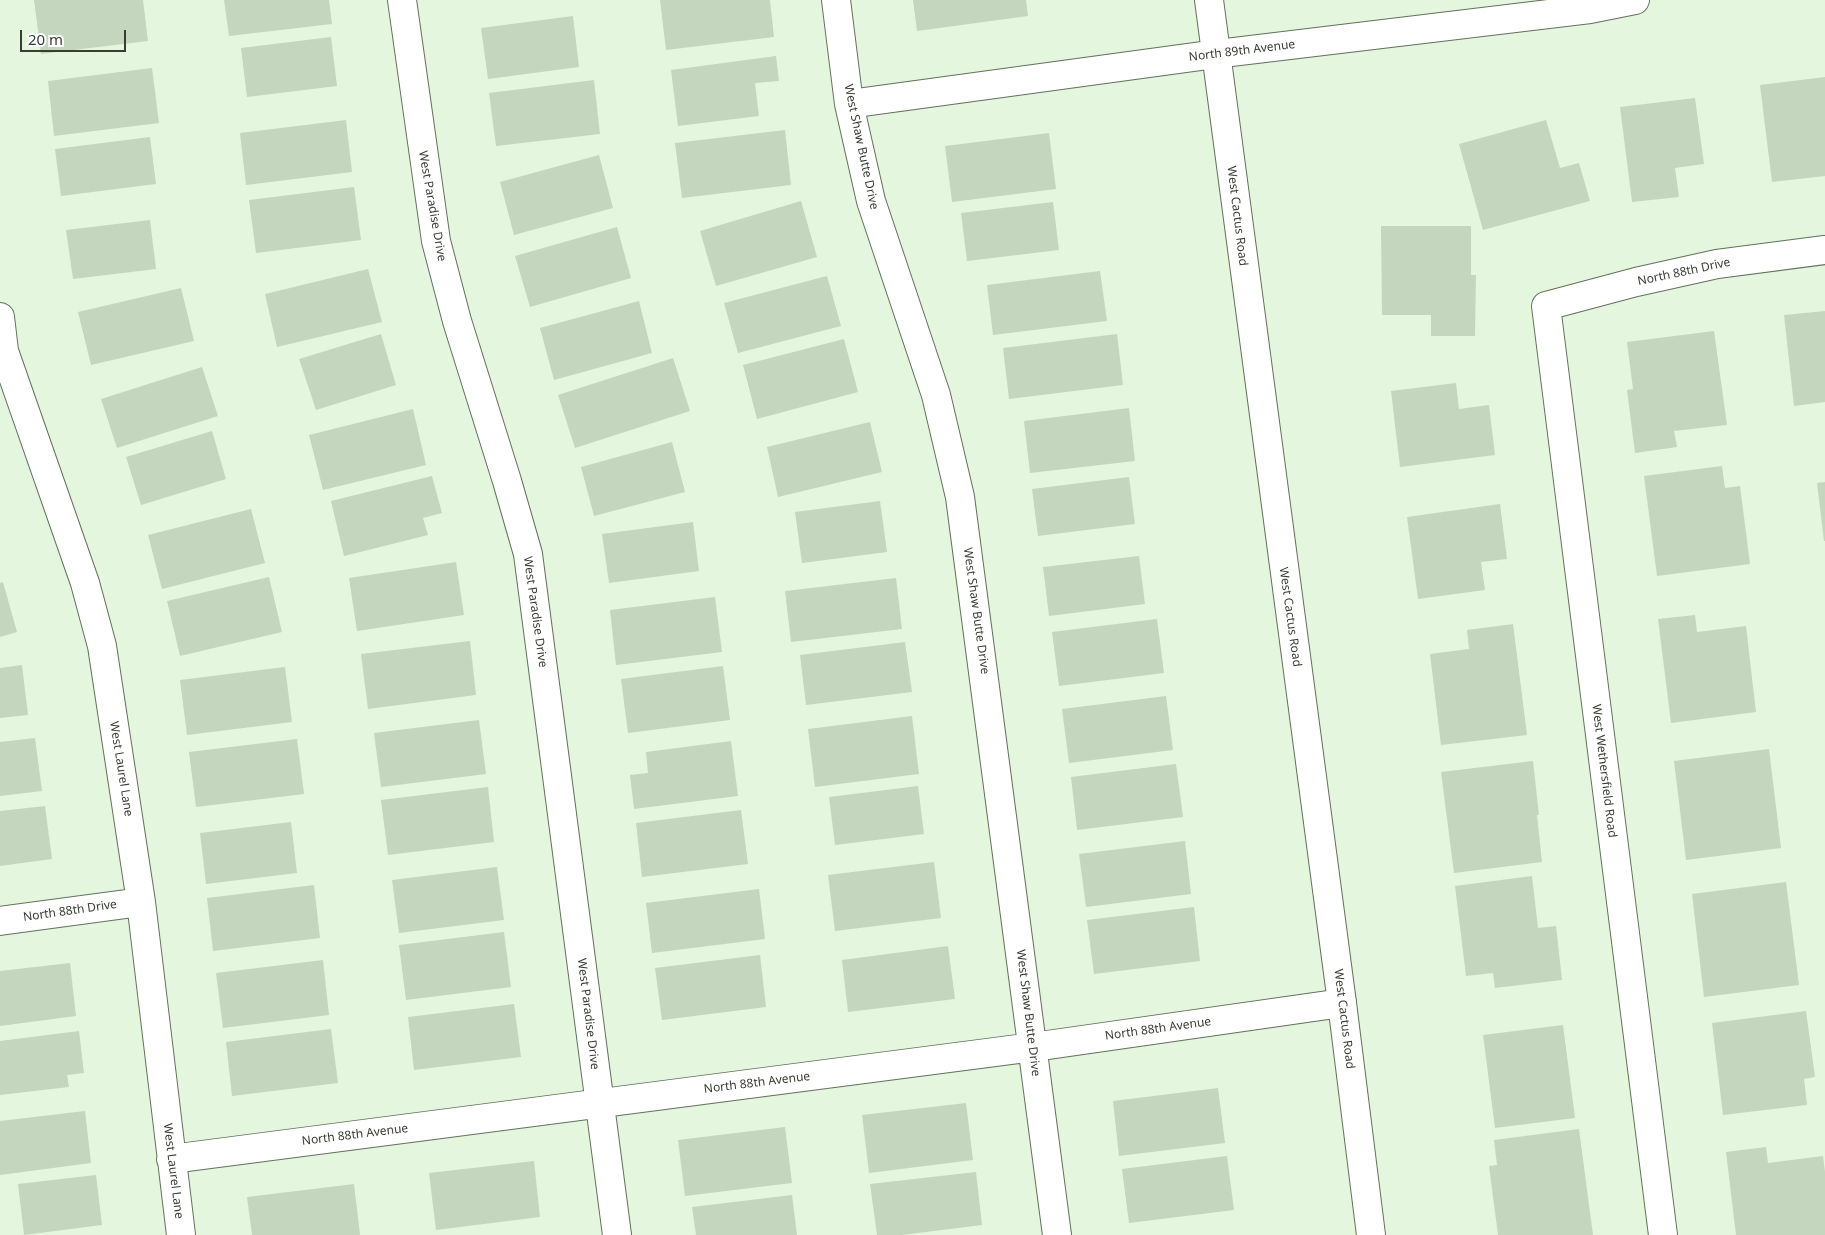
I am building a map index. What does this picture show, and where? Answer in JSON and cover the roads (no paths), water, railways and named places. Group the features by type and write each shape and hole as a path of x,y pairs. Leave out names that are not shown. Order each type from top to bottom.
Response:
{"street":[{"name":"West Paradise Drive","path":"402,0 436,241 457,321 528,554 616,1235"},
{"name":"West Shaw Butte Drive","path":"836,0 850,104 871,201 936,394 960,497 1057,1235"},
{"name":"West Cactus Road","path":"1209,0 1371,1235"},
{"name":"North 89th Avenue","path":"850,104 1216,54 1590,9 1635,0"},
{"name":"North 88th Drive","path":"1546,306 1636,282 1716,264 1825,250"},
{"name":"West Wethersfield Road","path":"1546,306 1663,1235"},
{"name":"West Laurel Lane","path":"0,317 4,351 85,583 102,646 141,902 181,1235"},
{"name":"North 88th Drive","path":"0,921 141,902"},
{"name":"North 88th Avenue","path":"171,1159 1033,1047 1342,1003"}]}
